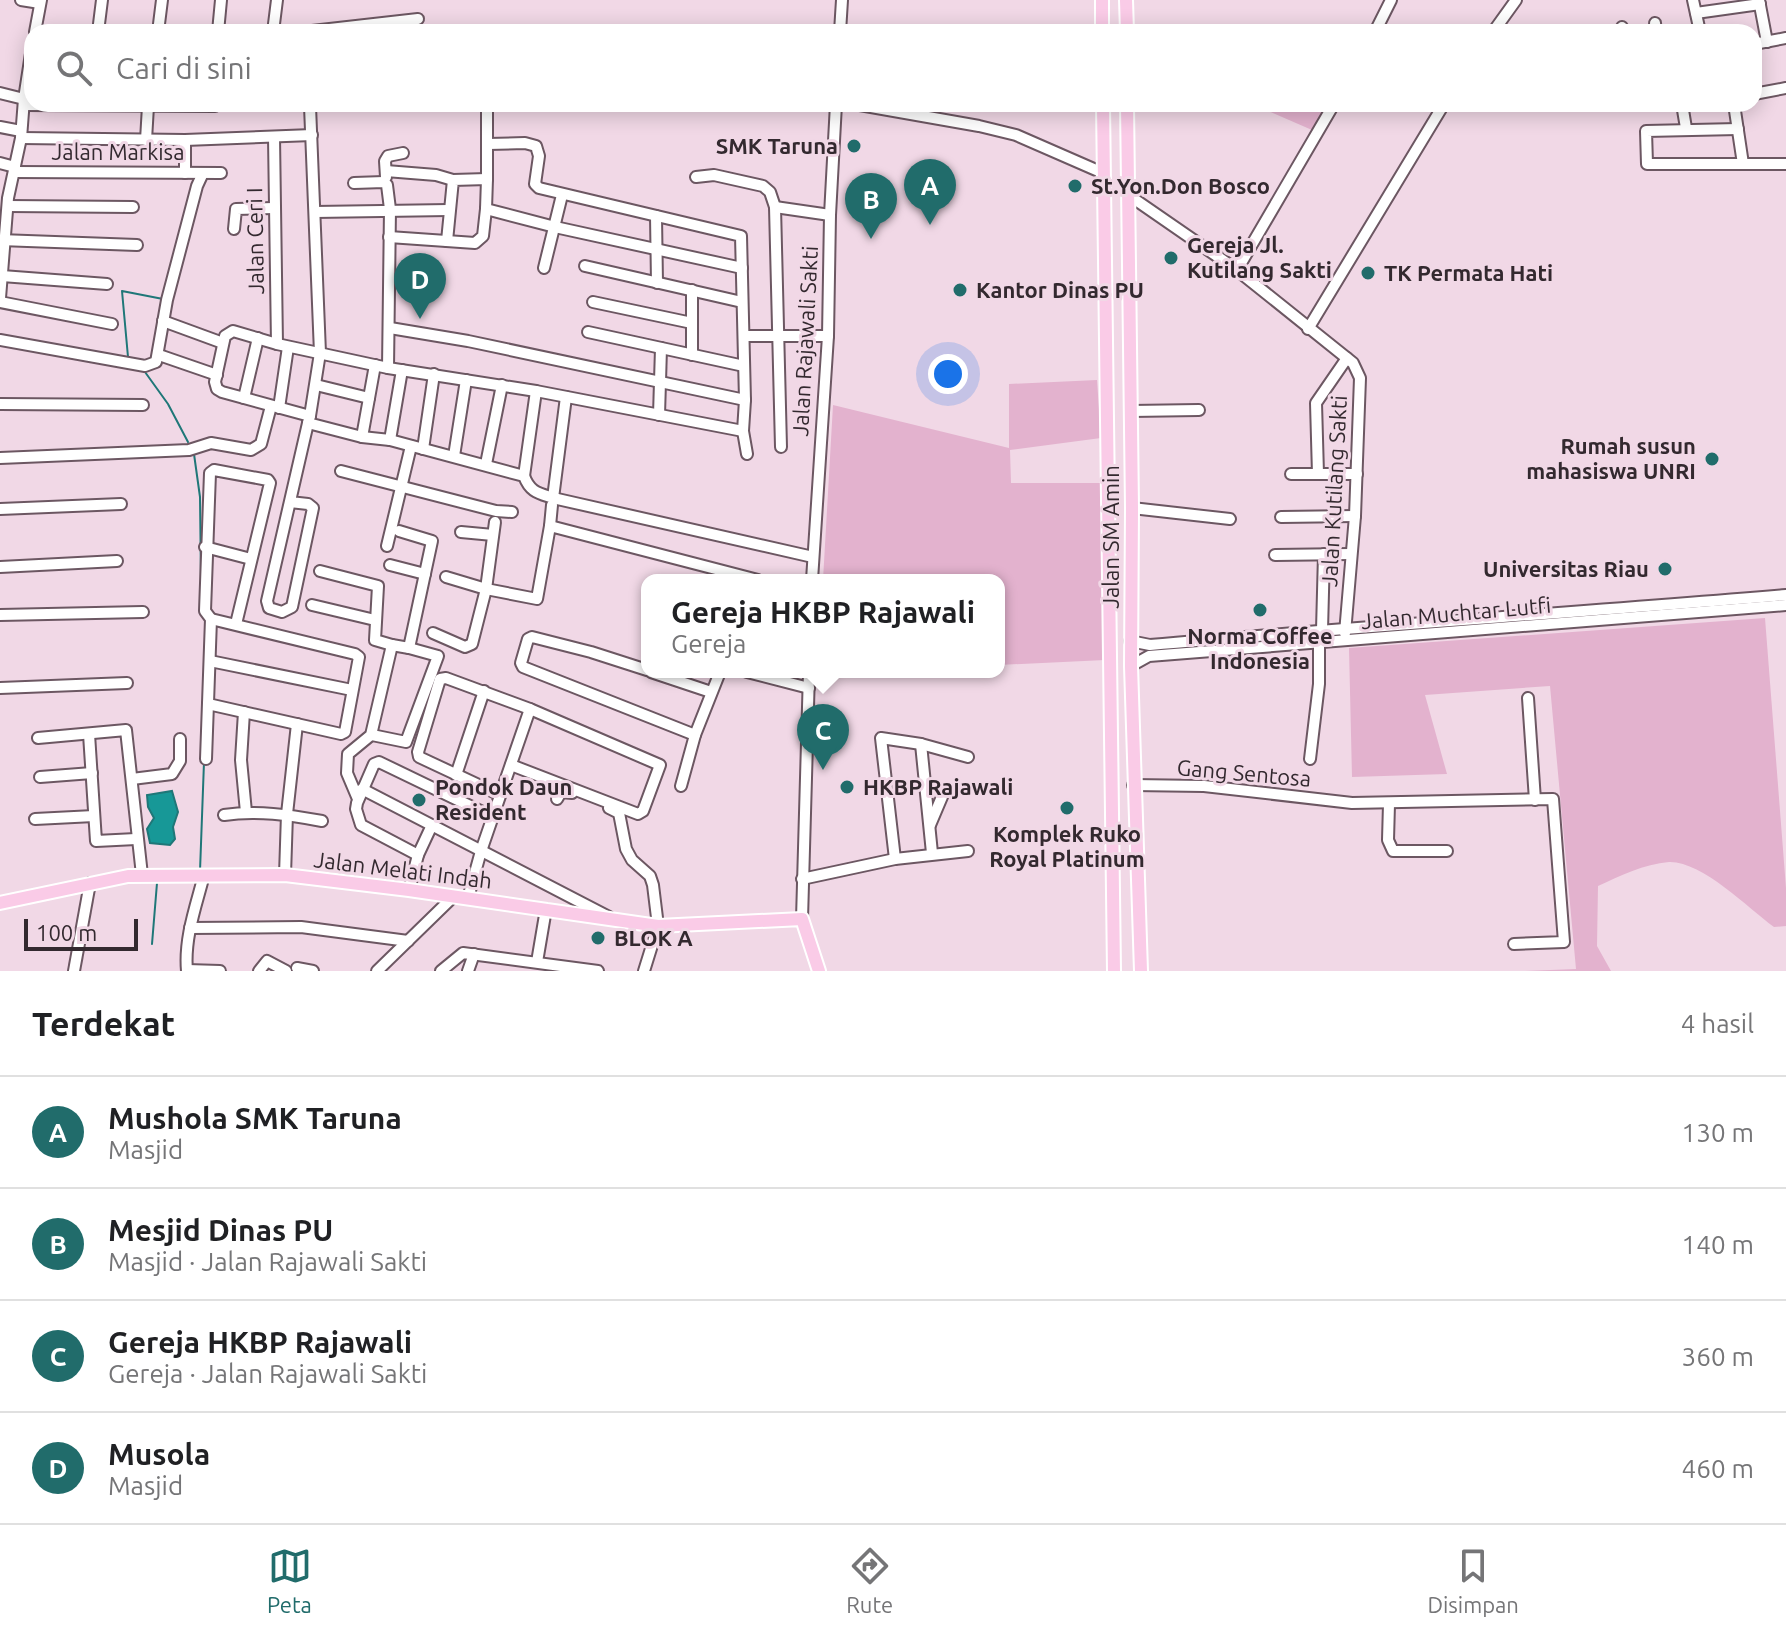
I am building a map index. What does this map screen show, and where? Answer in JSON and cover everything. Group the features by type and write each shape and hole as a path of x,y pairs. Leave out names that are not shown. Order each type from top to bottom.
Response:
{"main road":[{"path":"1102,0 1102,24"},
{"path":"1126,0 1127,24"},
{"name":"Jalan SM Amin","path":"1103,112 1114,971"},
{"name":"Jalan SM Amin","path":"1127,112 1132,508 1130,641 1141,971"},
{"path":"1110,532 1132,530"},
{"name":"Jalan Melati Indah","path":"0,903 142,875 285,875 658,926 802,919"},
{"path":"802,919 819,971"}],"street":[{"path":"21,0 40,2 36,24"},
{"path":"99,24 102,0"},
{"path":"159,24 162,0"},
{"path":"219,24 221,0"},
{"path":"274,24 277,0"},
{"path":"840,24 842,0"},
{"path":"1379,24 1391,0"},
{"path":"1499,24 1516,0"},
{"path":"1693,0 1698,24"},
{"path":"1696,13 1760,2 1767,42"},
{"path":"374,24 418,19"},
{"path":"1762,43 1786,38"},
{"path":"1762,92 1786,88"},
{"path":"0,93 24,102 15,169 5,200 0,300 112,324"},
{"path":"146,140 150,112"},
{"path":"290,502 308,504 313,508 292,607 282,612 269,608 267,601 309,420 320,353 310,112"},
{"path":"389,237 475,243 481,240 486,209 487,112"},
{"name":"Jalan Rajawali Sakti","path":"812,574 828,336 836,112"},
{"path":"899,112 1016,135 1103,173"},
{"path":"1237,270 1329,112"},
{"path":"1308,329 1439,112"},
{"path":"1683,112 1686,128"},
{"path":"1735,112 1743,164"},
{"path":"0,127 21,135 146,140 312,135"},
{"path":"1738,129 1645,131 1647,165 1786,164"},
{"name":"Jalan Ceri I","path":"0,458 139,454 189,450 211,443 251,450 261,444 275,407 283,346 274,208 274,137"},
{"path":"185,140 185,173"},
{"path":"488,144 531,143 536,146 539,156 536,186 562,195 741,232 743,431 747,454"},
{"path":"388,368 390,209 386,171 388,156 403,153"},
{"name":"Jalan Markisa","path":"0,163 15,169 221,173"},
{"path":"386,171 436,175 453,180 487,179"},
{"path":"0,340 145,366 156,362 163,321 197,186 203,173"},
{"path":"696,177 714,175 763,186 770,192 775,207 781,447"},
{"path":"447,241 453,180"},
{"path":"354,183 386,183"},
{"path":"1127,194 1237,270 1347,358 1316,403 1318,474"},
{"path":"544,268 562,195"},
{"path":"5,200 133,207"},
{"path":"775,207 830,215"},
{"path":"234,229 236,209 274,208"},
{"path":"486,209 742,268"},
{"path":"315,212 449,210"},
{"path":"656,216 657,283"},
{"path":"2,241 137,245"},
{"path":"585,266 742,302"},
{"path":"2,276 107,284"},
{"path":"692,290 692,355"},
{"path":"593,302 692,323"},
{"path":"163,321 223,343"},
{"path":"390,328 468,341 745,400"},
{"path":"524,476 390,440 362,437 217,389 225,336 233,331 283,346 388,368 536,391 743,431"},
{"path":"588,332 744,366"},
{"path":"744,336 828,336"},
{"path":"244,398 258,338"},
{"path":"659,415 661,348"},
{"path":"159,355 217,375"},
{"name":"Jalan Kutilang Sakti","path":"1345,643 1355,516 1360,378 1347,358"},
{"path":"362,437 375,365"},
{"path":"390,440 402,370"},
{"path":"423,449 434,374"},
{"path":"454,456 466,380"},
{"path":"316,385 369,398"},
{"path":"486,464 502,385"},
{"path":"536,391 524,476 528,487 534,492 553,502 813,557"},
{"path":"446,577 537,599 550,526 566,397"},
{"path":"0,404 143,405"},
{"path":"1131,411 1199,410"},
{"path":"387,546 411,446"},
{"path":"206,759 211,619 205,611 205,547 211,471 268,480 270,484 236,624"},
{"path":"341,471 496,511 512,512"},
{"path":"1291,474 1357,474"},
{"path":"0,509 121,504"},
{"path":"1132,508 1230,519"},
{"path":"1281,517 1355,516"},
{"path":"433,633 465,647 472,644 486,589 495,522"},
{"path":"550,526 735,574"},
{"path":"399,531 432,541 409,648"},
{"path":"461,532 493,535"},
{"path":"205,547 251,559"},
{"path":"1322,630 1324,554"},
{"path":"1275,555 1351,554"},
{"path":"0,567 117,561"},
{"path":"390,565 425,574"},
{"path":"320,571 378,586 375,640 438,656 406,742 372,735"},
{"name":"Jalan Muchtar Lutfi","path":"1130,641 1150,645 1786,595"},
{"path":"312,605 375,620"},
{"name":"Jalan Muchtar Lutfi","path":"1131,666 1149,656 1345,643 1786,605"},
{"path":"0,615 143,612"},
{"path":"208,704 339,735 344,733 359,655 211,619"},
{"path":"641,668 532,637 528,639 521,663 523,667 695,735"},
{"path":"392,645 372,735 348,754 347,773 360,794 432,825 609,917"},
{"path":"1310,759 1319,684 1319,645"},
{"path":"210,661 352,690"},
{"path":"500,795 421,760 418,752 440,679 446,678 484,691 660,765 643,811 638,814 511,765"},
{"path":"670,678 711,692"},
{"path":"681,786 695,735 717,678"},
{"path":"770,678 809,688"},
{"path":"802,919 809,678"},
{"path":"0,688 127,683"},
{"path":"456,775 484,691"},
{"path":"1514,944 1564,942 1553,799 1535,800 1528,698"},
{"path":"468,898 530,709"},
{"path":"244,712 241,760 246,812"},
{"path":"285,875 287,814 297,724"},
{"path":"38,738 126,730 142,875"},
{"path":"89,734 96,841 136,839"},
{"path":"132,779 172,774 180,761 180,739"},
{"path":"895,859 880,739 921,744 968,757"},
{"path":"921,744 932,853"},
{"path":"418,855 361,825 356,809 374,764 383,762 493,817"},
{"path":"673,768 684,772"},
{"path":"40,777 92,773"},
{"name":"Gang Sentosa","path":"1133,785 1204,786 1352,803 1535,800"},
{"path":"925,786 944,792 929,827"},
{"path":"557,799 561,792 567,791 619,813 626,849 632,860 652,880 658,926 644,971"},
{"path":"1389,804 1388,840 1393,851 1447,851"},
{"path":"224,815 246,812 287,814 322,821"},
{"path":"35,819 94,816"},
{"path":"409,890 418,855 432,825"},
{"path":"802,879 895,859 968,851"},
{"path":"204,875 190,928 187,970 220,971"},
{"path":"74,971 90,883"},
{"path":"377,971 454,896"},
{"path":"537,962 546,909"},
{"path":"190,928 301,927 408,941"},
{"path":"441,971 460,953 514,966 537,962 558,968 598,971"},
{"path":"468,971 474,954"},
{"path":"259,971 267,961 291,970 313,971"}],"shaded area":[{"path":"1270,112 1322,112 1312,130"},
{"path":"1097,380 1101,438 1010,450 1011,483 1102,483 1105,660 1005,665 1005,574 823,574 833,405 1009,448 1009,384"},
{"path":"1765,618 1786,888 1786,926 1774,927 1696,869 1682,864 1660,863 1598,886 1597,946 1611,971 1525,971 1576,969 1550,686 1425,695 1447,774 1352,777 1349,648"}],"water":[{"path":"172,791 178,812 173,827 175,839 170,845 150,843 147,829 154,818 148,807 147,795"}],"waterway":[{"path":"128,357 122,291 163,299"},
{"path":"145,372 168,404 188,442"},
{"path":"194,454 200,497 201,580"},
{"path":"205,642 205,655"},
{"path":"200,871 204,762"},
{"path":"152,944 157,883"}],"place":[{"name":"SMK Taruna","path":"854,146"},
{"name":"St.Yon.Don Bosco","path":"1075,186"},
{"name":"Mushola SMK Taruna","path":"930,225"},
{"name":"Mesjid Dinas PU","path":"871,239"},
{"name":"Gereja Jl. Kutilang Sakti","path":"1171,258"},
{"name":"TK Permata Hati","path":"1368,273"},
{"name":"Kantor Dinas PU","path":"960,290"},
{"name":"Musola","path":"420,319"},
{"name":"Rumah susun mahasiswa UNRI","path":"1712,459"},
{"name":"Universitas Riau","path":"1665,569"},
{"name":"Norma Coffee Indonesia","path":"1260,610"},
{"name":"Gereja HKBP Rajawali","path":"823,770"},
{"name":"HKBP Rajawali","path":"847,787"},
{"name":"Pondok Daun Resident","path":"419,800"},
{"name":"Komplek Ruko Royal Platinum","path":"1067,808"},
{"name":"BLOK A","path":"598,938"}]}
